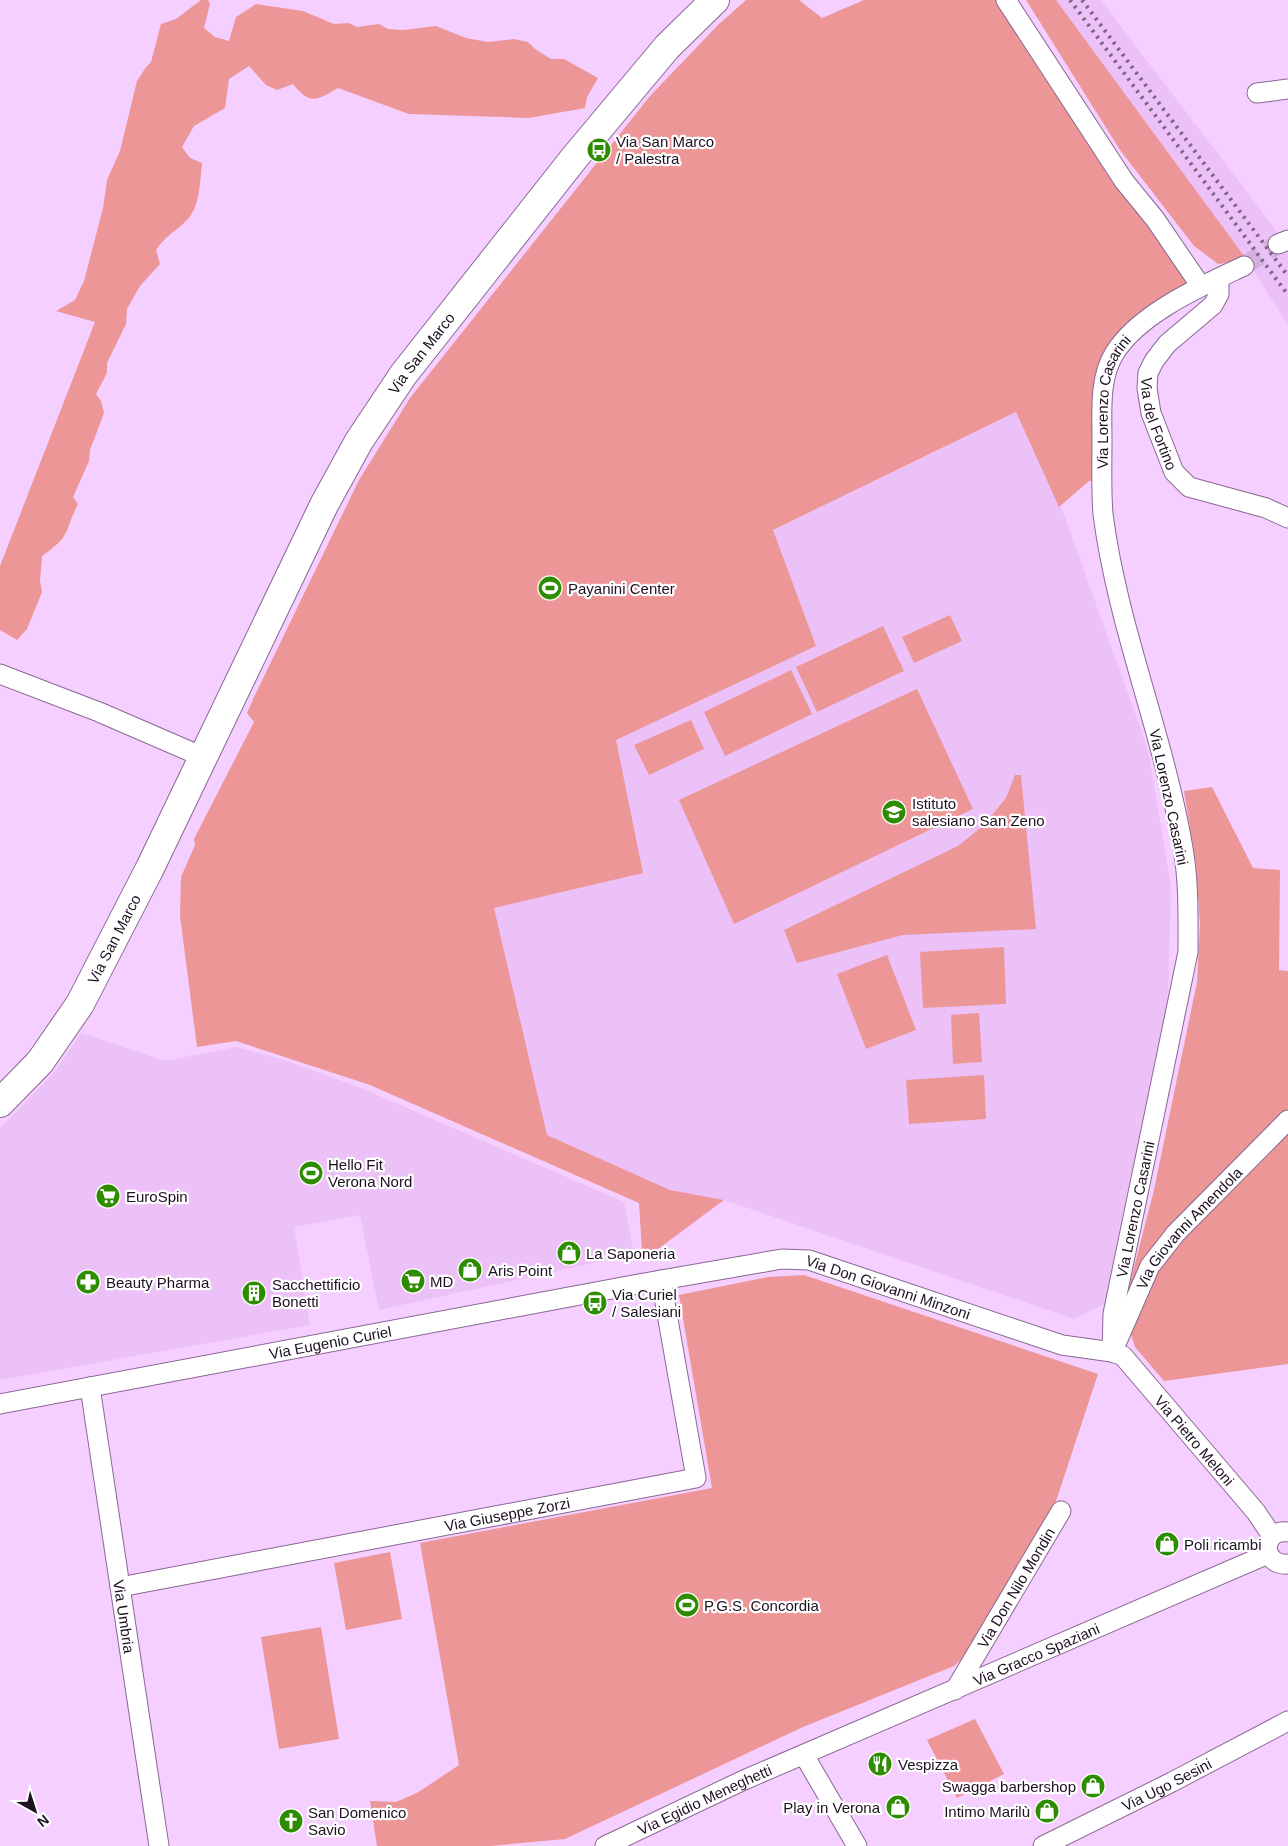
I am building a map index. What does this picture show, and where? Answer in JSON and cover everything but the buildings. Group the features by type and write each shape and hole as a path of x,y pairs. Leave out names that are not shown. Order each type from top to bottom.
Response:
{"main road":[{"name":"Via San Marco","path":"0,1104 40,1062 80,1004 150,868 340,474 378,412 449,315 595,132 667,47 715,0"}],"street":[{"path":"1006,0 1124,181 1160,226 1200,285"},
{"path":"1257,93 1288,89"},
{"name":"Via Lorenzo Casarini","path":"1112,1352 1113,1314 1188,952 1188,902 1183,850 1169,782 1120,602 1103,513 1103,381 1114,354 1134,331 1200,285 1244,266"},
{"name":"Via del Fortino","path":"1219,278 1219,294 1213,306 1167,344 1154,361 1148,373 1147,388 1151,413 1174,472 1188,487 1266,508 1288,518"},
{"path":"0,674 98,712 203,758"},
{"name":"Via Giovanni Amendola","path":"1112,1352 1150,1266 1155,1259 1176,1233 1288,1120"},
{"name":"Via Don Giovanni Minzoni","path":"661,1280 782,1259 809,1260 1062,1345 1112,1352"},
{"name":"Via Eugenio Curiel","path":"0,1404 661,1280"},
{"name":"Via Giuseppe Zorzi","path":"120,1587 696,1478 661,1280"},
{"name":"Via Pietro Meloni","path":"1112,1352 1123,1356 1132,1365 1256,1512 1280,1534"},
{"name":"Via Umbria","path":"90,1387 159,1846"},
{"name":"Via Don Nilo Mondin","path":"955,1690 1061,1511"},
{"path":"1280,1534 1267,1544 1268,1554 1276,1563 1288,1564"},
{"name":"Via Gracco Spaziani","path":"804,1754 1268,1554"},
{"name":"Via Ugo Sesini","path":"1043,1846 1288,1722"},
{"path":"804,1754 858,1846"},
{"name":"Via Egidio Meneghetti","path":"605,1846 744,1780 804,1754"}],"shaded area":[{"path":"201,0 208,0 210,4 204,28 215,37 229,41 236,17 256,4 303,11 334,24 349,23 357,27 379,24 388,29 403,30 436,26 466,38 488,42 514,39 528,42 551,59 564,59 598,78 587,97 585,108 529,118 409,114 338,88 314,99 304,95 293,84 277,90 266,85 249,66 229,79 225,108 194,126 182,147 190,158 202,163 199,193 195,208 187,220 159,245 156,250 160,264 140,286 127,309 126,324 107,363 107,373 96,394 101,401 104,413 90,450 89,461 73,497 78,504 63,538 42,556 40,581 42,592 27,629 17,640 0,630 0,566 95,322 56,311 75,300 84,281 103,208 107,180 120,151 137,81 151,62 161,24 176,19"},
{"name":"Payanini Center","path":"746,0 799,0 822,18 864,0 998,0 1192,283 1139,319 1099,362 1096,398 1096,481 1089,481 1059,507 1016,412 773,530 816,646 616,740 643,873 494,908 547,1135 670,1190 724,1200 654,1252 642,1251 639,1203 370,1085 236,1041 197,1047 180,916 181,877 195,845 194,839 254,722 247,713 255,695 359,480 410,398 650,96 718,25"},
{"path":"1026,0 1056,0 1247,260 1218,264 1194,246 1120,150"},
{"path":"1056,0 1101,0 1281,237 1288,248 1288,325 1247,260"},
{"name":"Istituto salesiano San Zeno","path":"1017,412 1065,517 1148,750 1171,886 1168,997 1104,1304 1074,1319 724,1200 670,1190 547,1135 494,908 643,873 615,740 816,646 773,530"},
{"path":"950,615 962,641 914,663 902,637"},
{"path":"883,626 904,671 817,712 796,667"},
{"path":"791,670 812,714 725,756 704,712"},
{"path":"917,689 973,809 734,924 679,800"},
{"path":"691,720 704,749 649,775 634,745"},
{"path":"1015,775 1021,775 1036,929 903,935 797,963 784,930 958,846 983,826 1006,798"},
{"path":"1212,787 1253,868 1280,870 1279,970 1288,971 1288,1364 1164,1381 1135,1347 1123,1310 1154,1190 1197,982 1200,924 1196,864 1184,791"},
{"path":"1004,947 1006,1004 923,1008 920,952"},
{"path":"887,955 916,1030 866,1049 837,974"},
{"path":"979,1013 982,1062 953,1064 951,1015"},
{"path":"81,1033 165,1061 236,1047 284,1060 361,1088 624,1202 634,1254 379,1310 360,1215 294,1227 310,1325 0,1380 0,1128 53,1074"},
{"path":"984,1075 986,1119 909,1124 906,1080"},
{"name":"P.G.S. Concordia","path":"804,1275 1098,1374 1055,1504 965,1656 954,1666 803,1727 565,1839 490,1846 377,1846 370,1801 396,1802 417,1793 459,1765 420,1543 712,1488 679,1295 768,1277"},
{"path":"390,1552 402,1619 346,1630 334,1563"},
{"path":"321,1627 339,1739 279,1749 261,1637"},
{"path":"975,1719 1004,1774 957,1798 927,1740"}],"tunnel":[{"path":"1244,266 1278,244"}],"railway":[{"path":"1070,0 1288,295"},
{"path":"1082,0 1288,276"}],"place":[{"name":"Via San Marco / Palestra","path":"599,150"},
{"name":"Payanini Center","path":"550,588"},
{"name":"Istituto salesiano San Zeno","path":"894,812"},
{"name":"Hello Fit Verona Nord","path":"311,1173"},
{"name":"EuroSpin","path":"108,1196"},
{"name":"La Saponeria","path":"569,1253"},
{"name":"Aris Point","path":"470,1270"},
{"name":"MD","path":"413,1281"},
{"name":"Beauty Pharma","path":"88,1282"},
{"name":"Sacchettificio Bonetti","path":"254,1293"},
{"name":"Via Curiel / Salesiani","path":"595,1303"},
{"name":"Poli ricambi","path":"1167,1544"},
{"name":"P.G.S. Concordia","path":"687,1605"},
{"name":"Vespizza","path":"880,1764"},
{"name":"Swagga barbershop","path":"1093,1786"},
{"name":"Play in Verona","path":"898,1807"},
{"name":"Intimo Marilù","path":"1047,1811"},
{"name":"San Domenico Savio","path":"291,1821"}]}
